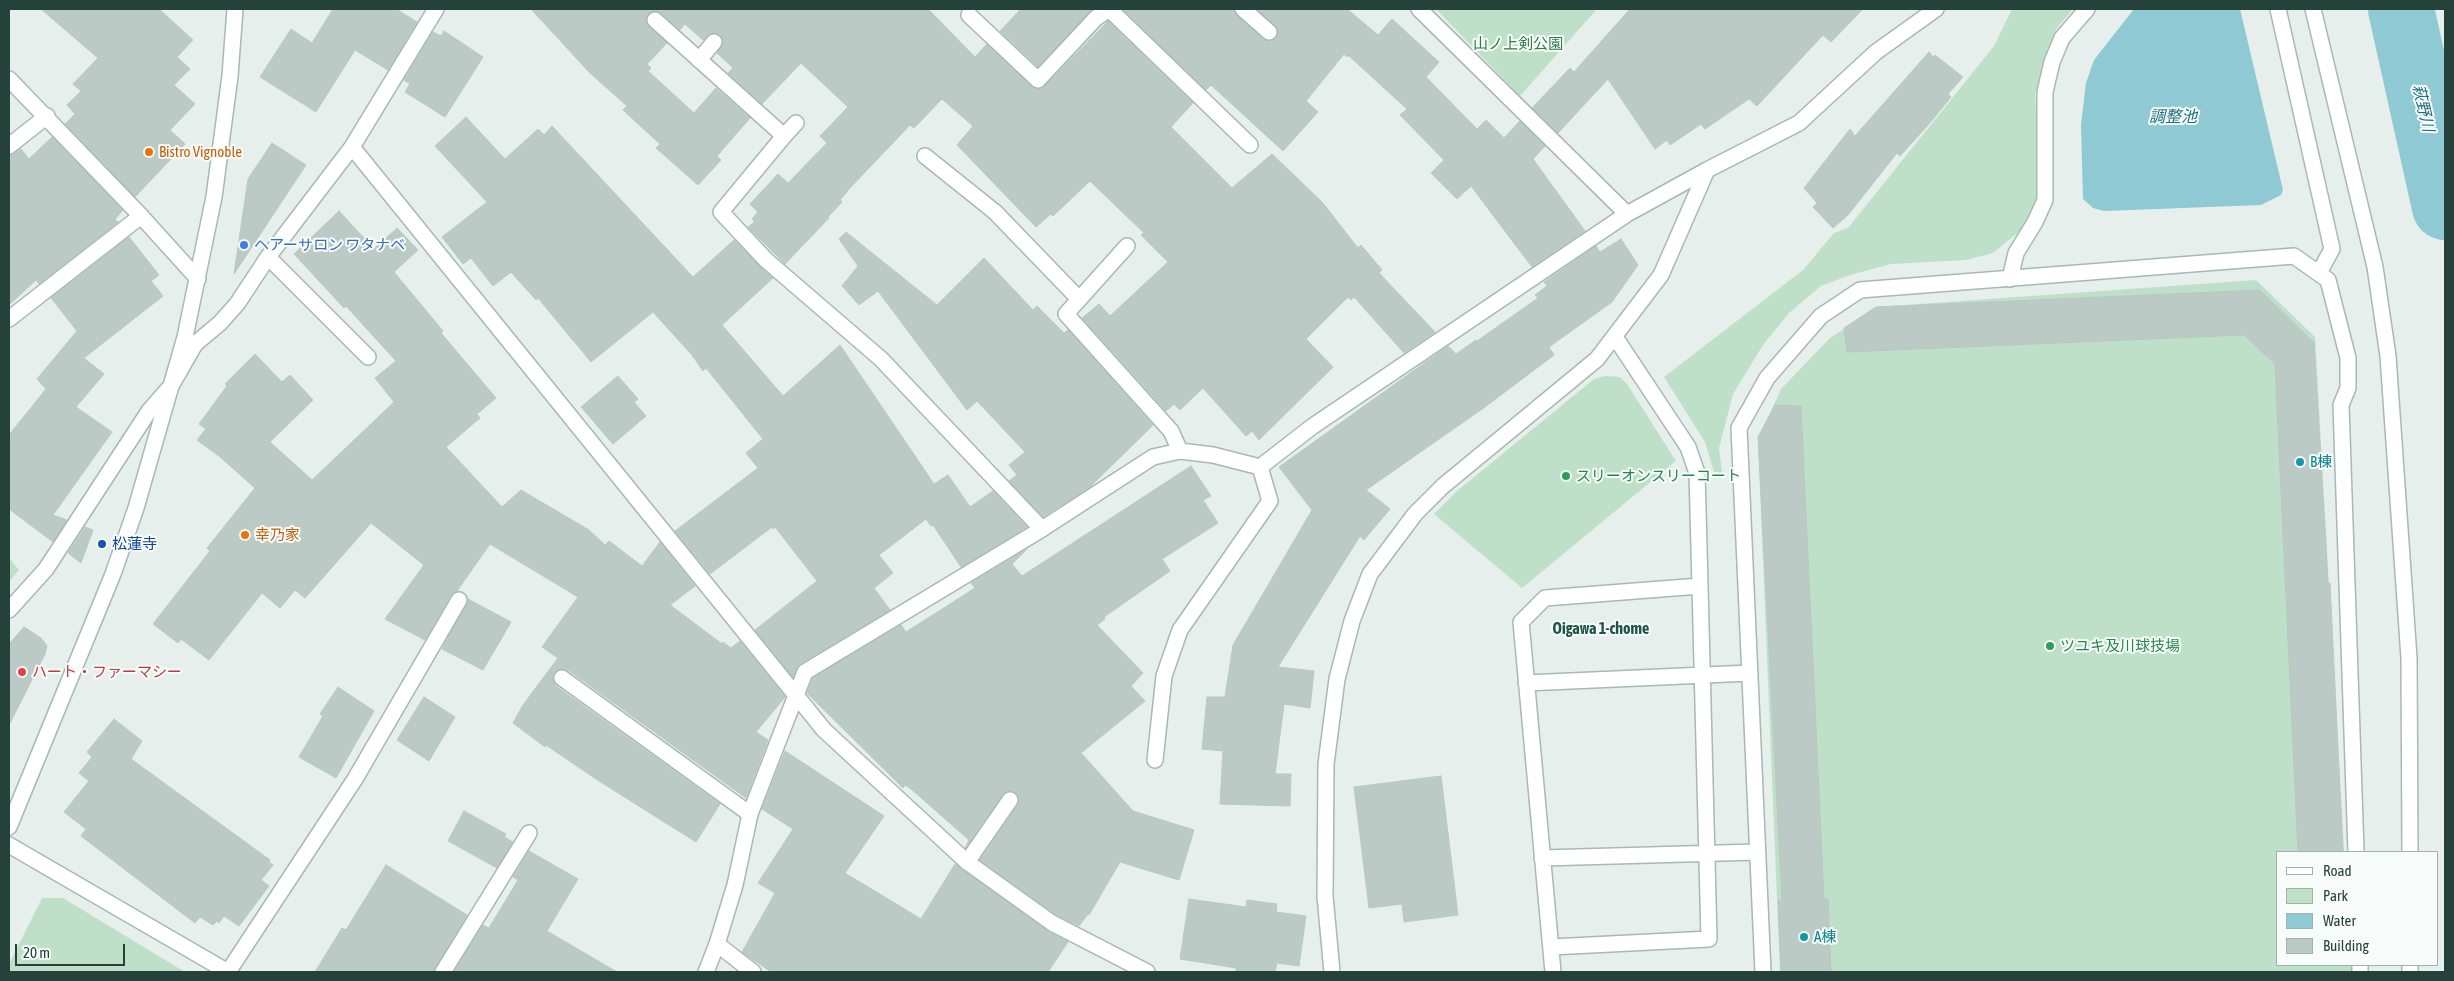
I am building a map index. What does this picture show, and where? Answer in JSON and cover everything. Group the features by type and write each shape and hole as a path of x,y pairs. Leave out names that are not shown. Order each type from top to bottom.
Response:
{"street":[{"path":"9,827 113,574 136,508 185,337 214,197 230,76 235,9"},
{"path":"9,610 46,568 149,410 171,386 195,344 220,323 238,304 268,258 352,147 436,9"},
{"path":"970,15 1038,80 1096,18 1109,9 1250,145"},
{"path":"1243,9 1269,32"},
{"path":"1419,9 1627,214"},
{"path":"1260,467 1313,426 1627,214 1706,170 1799,124 1876,52 1936,9"},
{"path":"2010,278 2016,253 2035,222 2045,200 2044,92 2052,62 2062,38 2087,9"},
{"path":"2278,9 2332,249 2319,273"},
{"path":"2313,9 2374,267 2388,356 2409,658 2410,851"},
{"path":"655,20 784,136"},
{"path":"699,60 714,42"},
{"path":"9,79 141,216 198,279"},
{"path":"9,146 46,116"},
{"path":"796,123 721,212 766,260 881,359 1042,529"},
{"path":"352,147 824,730 967,862 1052,923 1147,972"},
{"path":"925,156 995,212 1078,298"},
{"path":"1332,972 1325,896 1326,764 1337,679 1352,621 1370,574 1415,514 1443,486 1597,359 1661,275 1706,170"},
{"path":"9,319 141,216"},
{"path":"1126,246 1078,298 1066,314 1171,431 1180,450"},
{"path":"1763,972 1738,428 1768,378 1821,316 1860,290 2294,256 2328,280 2348,358 2348,388 2341,405 2356,851"},
{"path":"268,258 368,357"},
{"path":"1551,947 1709,939 1697,473 1688,447 1615,337"},
{"path":"706,972 736,885 750,814 805,672 1042,529 1153,457 1180,450 1213,455 1260,467"},
{"path":"1155,760 1164,676 1180,630 1270,501 1260,467"},
{"path":"1553,972 1521,622 1545,598 1700,586"},
{"path":"9,845 228,972 355,780 459,600"},
{"path":"1526,683 1750,673"},
{"path":"562,678 750,814"},
{"path":"967,862 1010,800"},
{"path":"443,972 529,833"},
{"path":"1542,858 1758,852"},
{"path":"717,944 753,972"}],"green space":[{"name":"山ノ上剣公園","path":"1436,9 1597,9 1520,96"},
{"path":"2012,9 2073,9 2056,29 2035,93 2039,175 2036,199 2021,230 1993,253 1966,260 1891,264 1850,275 1821,286 1789,313 1763,345 1733,394 1719,448 1722,473 1714,472 1705,442 1664,377 1803,270 1834,233 1848,228 1994,46"},
{"name":"ツユキ及川球技場","path":"2256,280 2315,337 2344,851 2276,851 2276,966 2351,966 2351,972 1780,972 1758,440 1781,389 1830,338 1877,307"},
{"name":"スリーオンスリーコート","path":"1605,376 1620,377 1627,384 1676,461 1522,588 1434,514 1457,491 1594,379"},
{"path":"9,558 19,570 9,582"},
{"path":"42,898 63,898 185,972 9,972 9,964"}],"water":[{"name":"調整池","path":"2134,9 2240,9 2283,190 2281,195 2261,205 2104,211 2093,208 2083,199 2081,125 2086,83 2094,60"}],"building":[{"path":"41,9 159,9 193,40 177,57 190,69 174,85 195,104 170,130 185,144 135,197 65,124 75,114 67,105 81,91 73,84 98,58"},
{"path":"333,9 396,9 417,22 388,70 355,50 316,112 260,77 291,29 312,43"},
{"path":"531,9 928,9 975,57 987,44 1036,89 1045,86 1108,21 1193,103 1171,127 1232,188 1272,154 1322,202 1358,248 1361,245 1382,270 1379,273 1435,332 1404,353 1354,297 1351,300 1348,297 1306,339 1333,367 1259,440 1252,431 1246,436 1203,388 1180,410 1174,404 1166,411 1082,318 1099,304 1110,316 1168,262 1141,235 1144,233 1090,181 1053,216 1051,214 1036,227 957,145 973,126 942,99 914,128 910,125 849,189 840,200 842,202 829,218 785,264 748,227 755,222 752,219 758,212 750,204 778,174 788,183 827,143 820,136 848,107 801,63 762,104 728,73 733,68 717,53 723,44 720,35 711,33 703,40 685,24 680,30 661,13 652,11 646,18 646,23 667,43 647,64 651,68 648,71 694,113 716,88 750,118 717,156 721,160 698,185 656,148 660,144 623,110 627,106 589,72"},
{"path":"1021,9 1093,9 1038,67 1000,31"},
{"path":"1122,9 1234,9 1237,16 1268,41 1276,39 1278,30 1257,9 1347,9 1378,35 1392,19 1439,62 1426,77 1477,129 1486,120 1504,138 1520,121 1545,146 1533,159 1585,231 1532,267 1471,186 1457,199 1431,173 1444,160 1400,115 1407,109 1348,55 1347,57 1344,54 1306,101 1318,112 1283,151 1211,85 1206,90"},
{"path":"1630,9 1863,9 1831,42 1823,35 1757,106 1749,99 1705,129 1701,124 1670,145 1667,140 1655,149 1608,79 1558,133 1532,108 1570,68 1574,72"},
{"path":"444,31 483,57 445,117 405,92 410,84 404,80 433,32 441,36"},
{"path":"1929,52 1933,57 1935,55 1963,77 1948,94 1951,97 1929,124 1900,156 1897,153 1848,215 1833,228 1813,207 1817,203 1804,188 1850,129 1855,136"},
{"path":"466,117 505,159 538,129 544,135 552,126 693,277 734,240 773,278 722,325 783,396 840,345 934,484 948,475 970,507 993,491 1027,527 961,567 933,525 931,526 926,519 879,555 893,573 874,588 890,610 800,664 793,677 755,630 817,581 775,527 773,529 772,527 710,574 675,531 758,468 746,453 763,439 706,368 703,371 692,355 653,312 591,362 538,298 536,300 511,272 493,286 471,258 463,264 442,237 487,202 435,146"},
{"path":"52,137 123,210 115,219 118,222 39,284 36,280 9,305 9,155 21,149 29,159"},
{"path":"272,143 306,165 234,274 248,179"},
{"path":"339,211 374,249 397,228 418,250 394,272 443,331 441,333 496,398 477,414 480,418 446,447 502,507 521,490 589,530 605,545 609,541 642,566 660,542 695,586 670,605 722,644 723,642 731,648 740,641 785,697 756,732 768,740 746,798 568,670 559,669 554,673 553,681 556,686 720,804 696,842 546,745 545,747 513,723 523,705 558,658 542,647 578,597 490,544 457,591 451,595 425,640 385,619 424,565 371,523 305,598 295,590 280,608 262,593 209,660 181,639 178,643 153,624 210,551 207,548 255,488 219,456 197,440 206,429 199,424 227,386 225,384 255,354 282,382 290,375 313,400 270,442 312,480 394,402 375,378 396,361 346,306 344,308 294,254"},
{"path":"846,232 937,305 984,258 1033,310 1037,306 1064,333 1068,330 1153,425 1090,487 1043,517 1009,481 1017,475 1009,465 1025,452 977,401 967,410 878,291 859,305 842,286 858,266 839,239"},
{"path":"129,237 159,275 151,281 163,296 84,358 104,374 76,407 112,432 53,515 67,520 53,542 9,509 9,435 46,389 37,379 77,331 51,298"},
{"path":"1621,239 1638,265 1612,302 1549,347 1554,355 1485,407 1366,490 1390,509 1364,540 1360,536 1278,667 1314,671 1310,708 1284,704 1275,774 1291,774 1290,806 1220,804 1223,751 1202,749 1207,697 1225,697 1233,645 1312,510 1279,467 1448,346 1456,354 1477,341 1538,298 1535,295 1547,286 1544,282 1596,246 1600,252"},
{"path":"2260,290 2314,343 2328,584 2330,583 2343,851 2298,851 2275,364 2244,335 1847,352 1844,328 1876,307"},
{"path":"618,376 638,399 634,402 646,416 613,444 581,407"},
{"path":"1775,405 1801,406 1824,899 1828,899 1831,972 1781,972 1778,901 1782,901 1758,437"},
{"path":"1191,466 1211,496 1203,500 1218,523 1162,559 1170,571 1104,617 1105,619 1097,625 1143,673 1131,686 1145,701 1081,753 1133,811 1194,830 1179,880 1120,862 1089,915 1079,926 1057,915 980,860 1018,805 1019,800 1016,793 1010,791 1003,794 965,848 969,840 911,789 905,785 903,788 807,693 813,678 901,625 906,632 975,588 971,583 1027,549 1012,564 1022,576"},
{"path":"85,527 93,530 81,563 68,553"},
{"path":"468,599 511,622 483,670 442,649"},
{"name":"ハート・ファーマシー","path":"24,627 41,638 47,646 45,654 9,725 9,644"},
{"path":"338,687 374,711 336,778 299,757 323,716 320,714"},
{"path":"424,697 455,717 429,761 397,740"},
{"path":"114,719 142,741 131,759 270,860 269,862 273,865 261,880 269,886 239,926 224,916 219,923 217,921 213,925 200,917 195,923 81,836 86,829 64,812 89,781 79,773 92,757 87,752"},
{"path":"785,751 884,816 845,873 921,919 955,864 1047,931 1068,942 1048,972 771,972 742,952 775,893 758,883 793,829 762,809"},
{"path":"1441,776 1458,915 1404,922 1402,904 1369,908 1354,787"},
{"path":"464,811 506,834 504,837 513,842 497,868 448,841"},
{"path":"529,851 578,879 547,931 617,972 454,972 483,925 489,928 518,880 513,877"},
{"path":"386,865 467,915 434,972 315,972 342,928 346,930"},
{"path":"1189,899 1246,907 1247,900 1277,904 1276,912 1306,916 1299,966 1277,963 1275,972 1236,972 1236,968 1180,959"}],"waterway":[{"name":"萩野川","path":"2401,9 2445,207"}],"place":[{"name":"Bistro Vignoble","path":"149,152"},
{"name":"ヘアーサロン ワタナベ","path":"244,245"},
{"name":"B棟","path":"2300,462"},
{"name":"スリーオンスリーコート","path":"1566,476"},
{"name":"幸乃家","path":"245,535"},
{"name":"松蓮寺","path":"102,544"},
{"name":"ツユキ及川球技場","path":"2050,646"},
{"name":"ハート・ファーマシー","path":"22,672"},
{"name":"A棟","path":"1804,937"}],"district":[{"name":"Oigawa 1-chome","path":"1601,629"}]}
